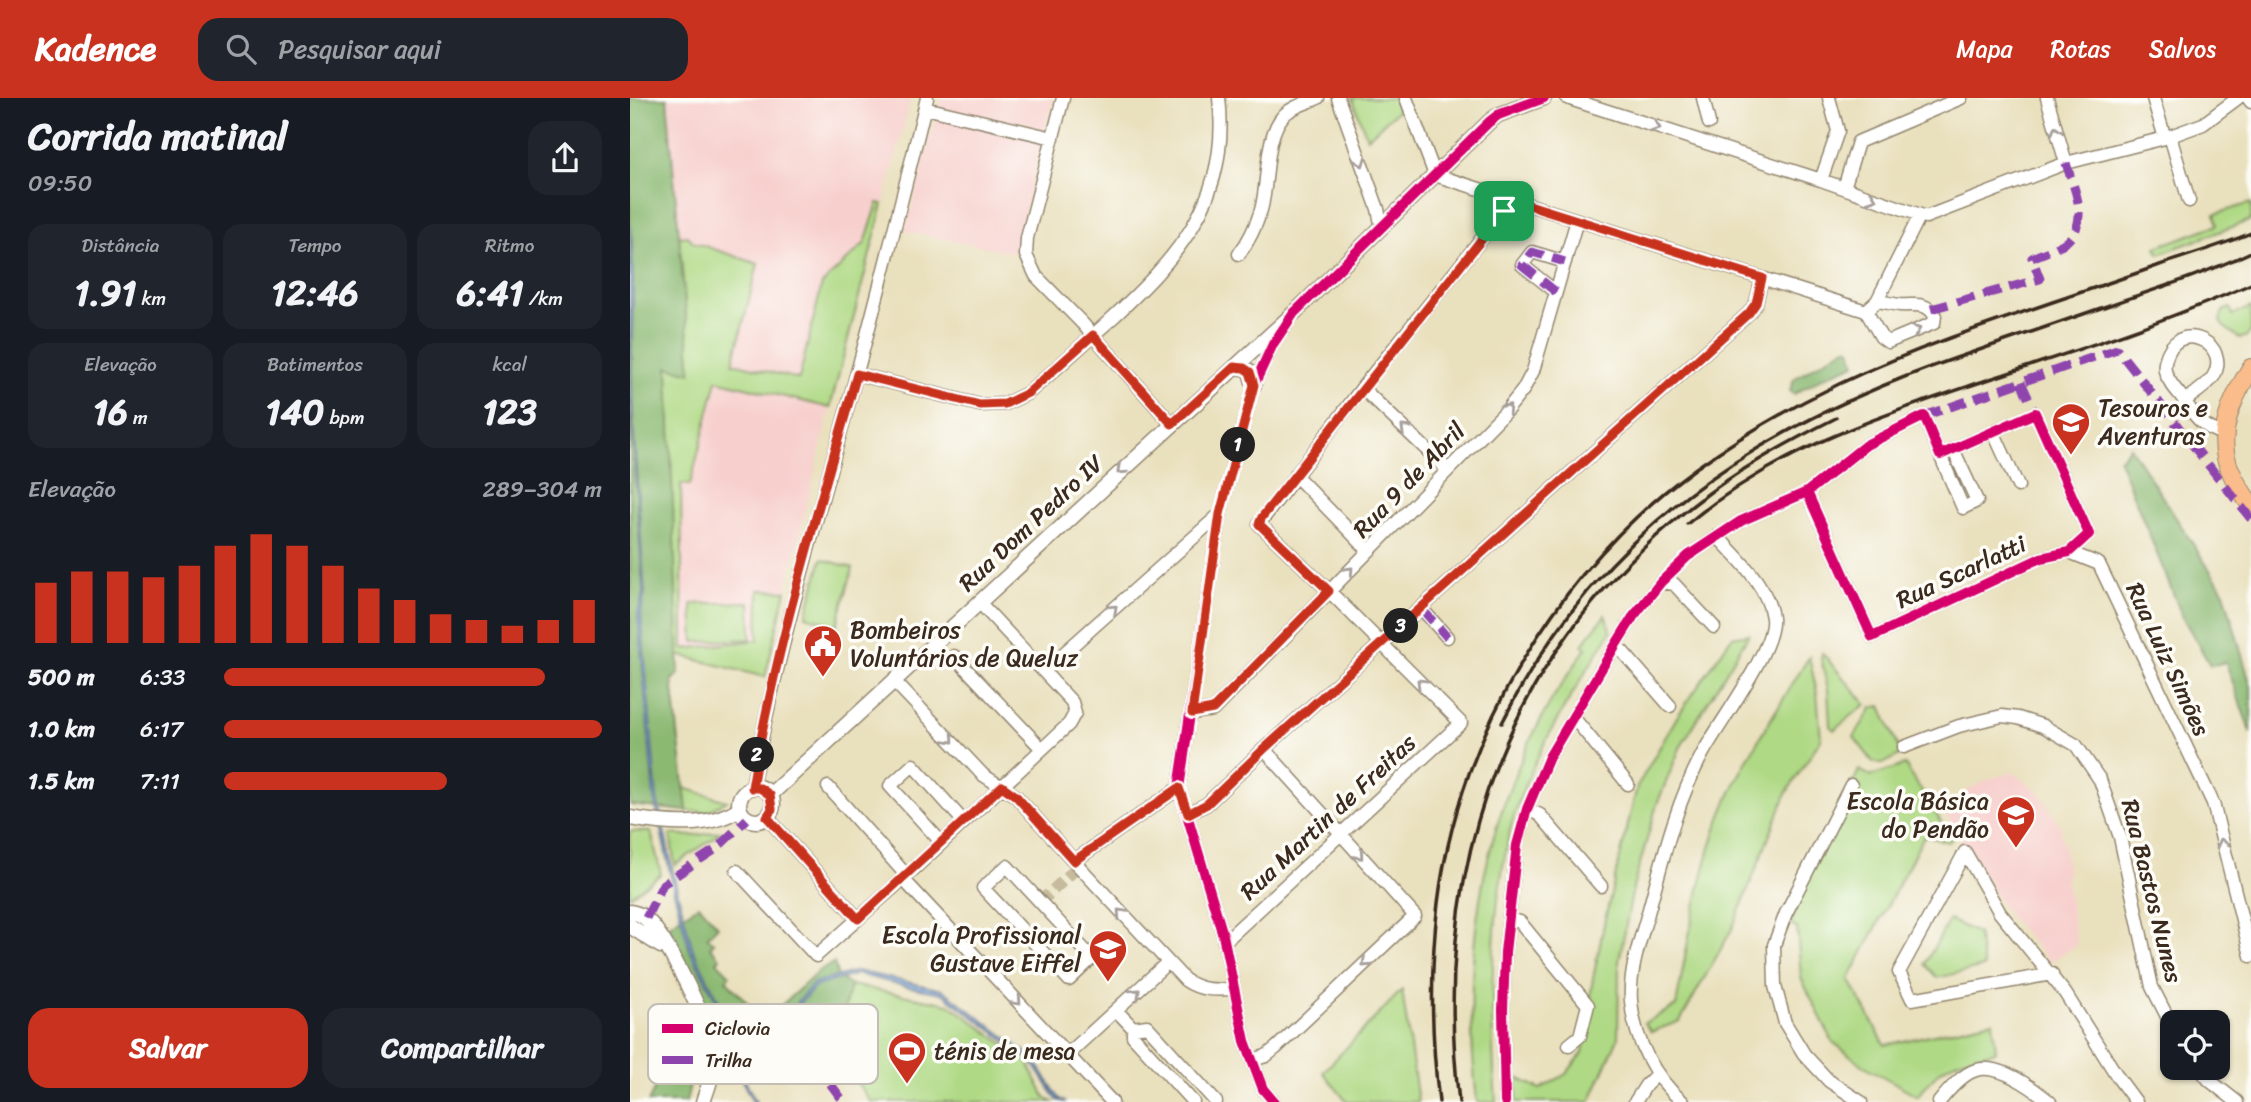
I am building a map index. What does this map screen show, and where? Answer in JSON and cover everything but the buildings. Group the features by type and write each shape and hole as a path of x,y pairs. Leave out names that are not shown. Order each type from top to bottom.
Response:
{"main road":[{"path":"2251,368 2227,416 2224,434 2229,469 2251,506"}],"street":[{"path":"1063,98 1027,238 1026,255 1036,276 1172,424"},
{"path":"857,374 980,405 1005,404 1028,393 1145,287 1169,262 1192,231 1215,176 1221,142 1219,98"},
{"path":"1239,254 1251,235 1261,210 1275,132 1283,116 1293,108 1318,98"},
{"path":"1338,98 1378,209 1382,228"},
{"path":"1406,98 1435,175 1866,311 1881,337 1888,342 1934,323 1936,316 1931,309 1921,304 1901,305 1877,301"},
{"name":"Rua Dom Pedro IV","path":"770,795 1294,313 1489,122 1499,115 1544,98"},
{"path":"1567,98 1926,217 2066,163 2167,137 2203,124 2238,98"},
{"path":"1703,98 1709,123"},
{"path":"1821,180 1838,131 1829,98"},
{"path":"1844,188 1858,142 1961,98"},
{"path":"2047,98 2066,163"},
{"path":"2153,98 2189,201"},
{"path":"752,788 764,722 802,565 857,374 926,103 1053,138"},
{"path":"1838,131 1858,142"},
{"path":"1382,643 1259,524 1362,388 1504,211 1510,199"},
{"path":"1866,311 1877,301 1920,215"},
{"name":"Rua 9 de Abril","path":"1192,713 1213,709 1507,410 1523,390 1533,371 1577,220"},
{"path":"1556,292 1522,265 1532,252 1565,262"},
{"path":"1188,814 1207,804 1264,749 1749,313 1756,303 1762,278"},
{"path":"1274,1102 1263,1088 1245,1041 1224,943 1179,788 1220,514 1254,385 1273,344 1294,313"},
{"path":"2184,401 2204,386 2217,367 2212,347 2199,338 2187,337 2177,341 2164,363 2166,374 2184,401 2199,422 2208,429 2224,434"},
{"path":"1234,367 1250,372 1254,385"},
{"path":"1362,388 1448,470"},
{"path":"1940,455 2035,413 2089,534 2069,552"},
{"path":"1505,1102 1505,952 1517,845 1527,809 1549,757 1633,617 1661,582 1688,556 1741,521 1807,492 1866,445 1924,416 1963,508 1977,501 1953,449"},
{"path":"1993,432 2018,486"},
{"path":"1295,475 1368,551"},
{"name":"Rua Scarlatti","path":"1807,492 1872,637 2040,558 2069,552"},
{"path":"1044,671 1220,514"},
{"path":"1683,1102 1657,1074 1639,1038 1632,1009 1631,985 1635,960 1674,820 1688,785 1703,752 1746,684 1771,637 1773,620 1764,593 1717,536"},
{"name":"Rua Luiz Simões","path":"2069,552 2099,564 2213,803 2251,957"},
{"path":"1661,582 1675,584 1714,627"},
{"path":"737,871 816,956 905,878 1069,724 1075,713 1072,702 979,602"},
{"path":"1421,608 1447,637"},
{"name":"Rua Martin de Freitas","path":"1224,943 1461,723 1382,643"},
{"path":"1615,646 1670,706"},
{"path":"954,656 1042,749"},
{"path":"894,681 983,775 1016,796 1167,963 1194,986 1206,990 1234,989"},
{"name":"Rua Bastos Nunes","path":"1904,747 1959,726 2001,716 2043,726 2076,745 2100,780 2120,837 2152,987 2164,1010"},
{"path":"1573,718 1628,784"},
{"path":"1252,1060 1266,1056 1276,1048 1415,916 1264,749"},
{"path":"942,843 890,786 913,765 964,822"},
{"path":"1851,785 1786,913 1774,945 1775,986 1785,1023 1804,1054 1829,1081 1861,1102"},
{"path":"828,787 905,878 1112,1102"},
{"path":"752,788 760,788 770,795 772,809 767,817 760,821 751,821 744,817 739,809 743,794 752,788"},
{"path":"1074,861 1179,788"},
{"path":"635,819 705,823 726,818 739,809"},
{"path":"1527,809 1541,816 1601,886"},
{"path":"767,817 858,919"},
{"path":"2052,974 1912,999 1899,972 1965,852 2000,913 2052,974 2136,1102"},
{"path":"1007,866 1092,958 1069,980 983,888 1007,866"},
{"path":"630,912 646,918 670,954 694,1004"},
{"path":"1509,919 1520,922 1588,1005 1580,1035 1569,1045"},
{"path":"630,926 648,936 670,954"},
{"path":"1068,1055 1167,963"},
{"path":"1116,1010 1133,1028 1133,1036 1193,1102"},
{"path":"1133,1028 1147,1026 1216,1102"},
{"path":"1939,1102 1951,1086 1977,1070 2001,1072 2031,1086 2050,1102"},
{"path":"1635,1102 1657,1074"},
{"path":"2209,1080 2236,1102"},
{"path":"703,1102 709,1084"}],"shaded area":[{"path":"667,98 911,98 830,408 765,677 678,655 667,367 691,372"},
{"path":"941,98 1053,98 1015,253 905,231"},
{"name":"Escola Básica do Pendão","path":"2012,772 2039,792 2060,826 2068,872 2065,877 2077,945 2050,962 2006,912 1943,809 1970,789"}],"green space":[{"path":"630,98 667,98 691,373 668,367 679,674 672,680 687,811 630,805"},
{"path":"1352,98 1394,98 1398,110 1367,138"},
{"path":"878,203 883,204 830,408 717,380 690,485 681,484 683,649 758,640 759,590 786,591 765,677 678,655 667,367 691,372 679,237 688,236 693,242 758,264 733,363 799,379 822,284 865,243"},
{"path":"2251,203 2251,220 2159,254 2156,247 2217,225 2215,214"},
{"path":"2251,307 2251,331 2246,337 2239,338 2220,321 2223,311 2230,308 2233,315"},
{"path":"1846,347 1851,349 1855,364 1794,394 1790,391 1794,379"},
{"path":"2130,447 2224,592 2251,687 2251,734 2226,663 2210,665 2183,618 2119,460"},
{"path":"822,559 853,568 837,625 806,616"},
{"path":"750,602 751,639 694,642 692,604"},
{"path":"1605,615 1611,631 1544,744 1511,826 1498,899 1494,950 1492,1026 1496,1102 1477,1102 1472,997 1474,946 1491,846 1506,797 1526,749 1551,701 1586,648 1582,645"},
{"path":"1749,634 1680,748 1657,804 1633,888 1619,961 1618,1038 1590,1102 1517,1102 1516,1077 1540,1089 1566,1074 1583,1053 1592,984 1605,919 1637,787 1677,717 1732,637"},
{"path":"1822,653 1866,704 1834,730 1830,726"},
{"path":"1809,657 1817,693 1821,739 1787,792 1732,929 1680,1021 1651,1032 1644,1023 1676,1006 1702,875 1724,809 1757,742"},
{"path":"1881,706 1901,754 1883,764 1873,762 1854,737 1872,708"},
{"path":"1905,765 1952,839 1948,842 1924,836 1849,979 1885,1045 1993,1021 1996,1051 1951,1064 1935,1075 1918,1096 1861,1064 1833,1042 1801,978 1797,928 1790,925 1802,892 1859,770 1871,776"},
{"path":"684,788 727,801 707,812 687,811"},
{"path":"630,831 651,832 661,874 630,896"},
{"path":"720,832 675,865 670,834 692,836"},
{"path":"699,905 718,926 707,937 714,943 710,947 720,958 717,962 730,975 726,980 749,1004 705,1004 669,925"},
{"path":"1949,920 1977,933 1984,967 1937,978 1925,964"},
{"path":"834,963 838,977 850,985 845,1004 783,1004 820,970"},
{"path":"850,985 949,1004 1027,1061 1045,1097 1053,1102 871,1102 858,1084 878,1084 878,1004 845,1004"},
{"path":"1402,990 1418,1102 1347,1102 1323,1072"},
{"path":"657,1084 690,1084 686,1102 648,1102"}],"water":[{"path":"630,220 633,261 633,411 645,593 641,614 657,798 693,950 722,1004 717,1002 690,951 654,798 638,614 643,592 630,394"},
{"path":"857,971 943,990 1033,1058 1059,1098 1066,1102 1057,1100 1031,1060 942,993 857,974 816,986 796,1004 814,983"},
{"path":"744,1084 747,1084 756,1102 753,1102"}],"tunnel":[{"path":"1040,902 1079,866"}],"railway":[{"path":"1439,1102 1434,1052 1433,978 1438,903 1449,840 1468,778 1492,717 1523,660 1559,605 1600,554 1646,508 1696,468 1748,434 1820,393 1956,336 2251,233"},
{"path":"1502,723 1541,654 1585,594 1635,540 1690,494 1750,453 1815,417 1883,386 2190,277 2251,252"},
{"path":"1687,524 1756,475 1864,423 2151,324 2251,284"},
{"path":"1459,1102 1453,1012 1458,925 1473,841 1498,762 1534,687 1581,617 1640,552 1724,482 1836,418"}],"marked path":[{"path":"1931,309 2040,279 2032,258 2067,241 2078,223 2078,203 2066,163"},
{"path":"1556,292 1522,265 1532,252 1565,262"},
{"path":"1924,416 2117,349 2251,519"},
{"path":"2021,382 2035,413"},
{"path":"1421,608 1447,637"},
{"path":"646,918 663,884 716,849 747,819"},
{"path":"830,1084 844,1102"}],"cycle path":[{"path":"1274,1102 1263,1089 1245,1041 1223,935 1179,788 1220,514 1254,385 1273,344 1294,313 1489,122 1498,115 1544,98"},
{"path":"1505,1102 1505,952 1517,845 1527,809 1549,757 1633,617 1661,582 1688,556 1741,521 1807,492 1866,445 1924,416 1940,455 2035,413 2089,534 2069,552 2041,558 1872,637 1807,492"}],"place":[{"name":"Tesouros e Aventuras","path":"2071,456"},
{"name":"Bombeiros Voluntários de Queluz","path":"823,678"},
{"name":"Escola Básica do Pendão","path":"2016,849"},
{"name":"Escola Profissional Gustave Eiffel","path":"1108,983"},
{"name":"ténis de mesa","path":"907,1085"}],"route":[{"path":"1510,199 1762,278 1756,303 1749,313 1264,749 1207,804 1188,814 1179,788 1074,861 1016,796 1002,786 858,919 767,817 773,804 770,795 764,789 752,788 764,722 802,565 857,374 980,405 1005,404 1028,393 1093,335 1172,424 1234,367 1250,372 1254,385 1220,514 1192,713 1213,709 1329,591 1259,524 1262,517 1504,211 1510,199"}]}
